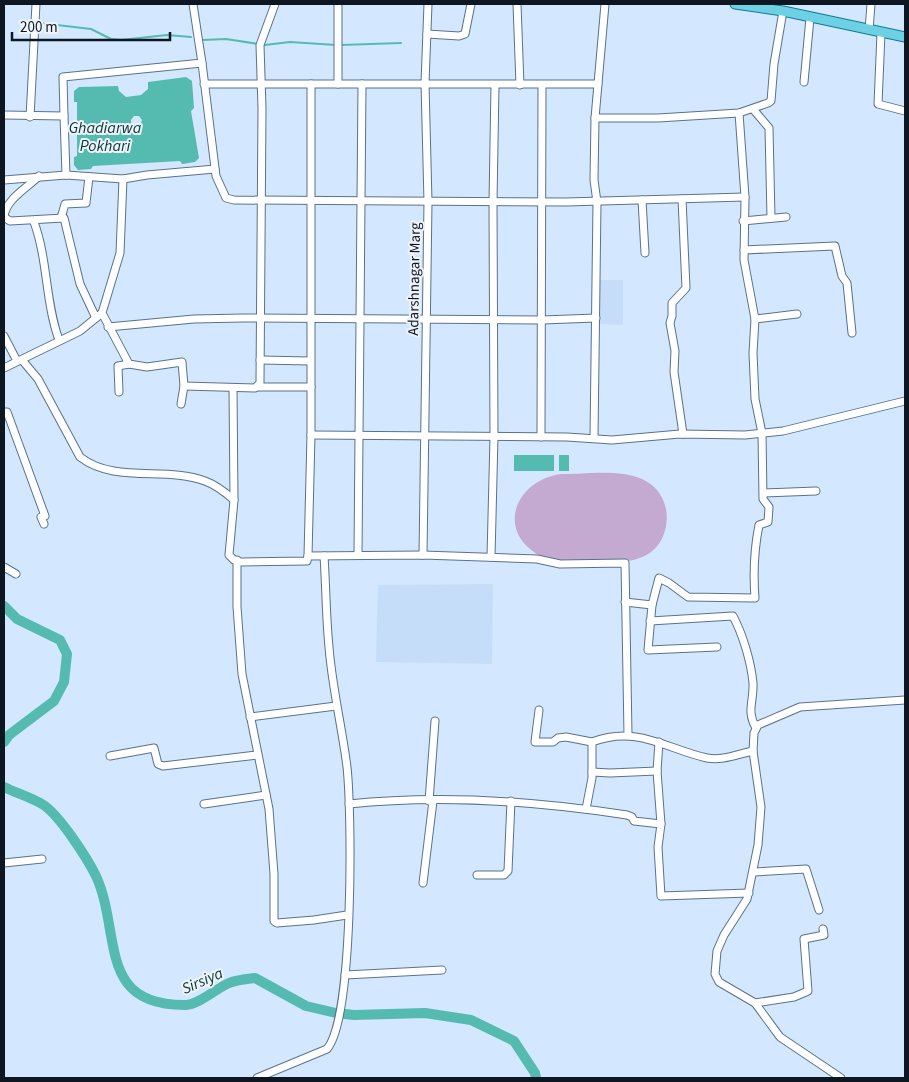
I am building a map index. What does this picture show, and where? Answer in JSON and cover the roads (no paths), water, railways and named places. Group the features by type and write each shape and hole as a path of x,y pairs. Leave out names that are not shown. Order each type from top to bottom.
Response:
{"main road":[{"path":"735,4 783,11 905,37"}],"street":[{"path":"30,117 36,4"},
{"path":"193,4 215,169 226,198 262,201 596,202 745,197"},
{"path":"258,387 262,201 262,108 259,83 260,43 275,4"},
{"path":"338,4 338,84"},
{"name":"Adarshnagar Marg","path":"424,555 428,202 425,83 428,4"},
{"path":"427,34 463,35 469,23 471,4"},
{"path":"517,4 520,85"},
{"path":"594,438 596,318 595,118 605,4"},
{"path":"869,30 871,4"},
{"path":"595,118 658,118 739,112 771,101 774,64 783,11"},
{"path":"804,82 810,18"},
{"path":"881,33 878,104 905,111"},
{"path":"66,175 63,77 202,63"},
{"path":"204,84 598,84"},
{"path":"233,388 234,500 229,555 237,560 307,561 311,435 311,84"},
{"path":"358,555 362,84"},
{"path":"491,557 494,437 493,202 495,85"},
{"path":"541,437 542,85"},
{"path":"753,108 769,128 770,218"},
{"path":"717,647 648,650 652,605 659,578 688,597 755,598 752,569 754,553 759,525 768,522 769,507 764,499 762,434 755,390 753,353 755,319 744,250 743,221 745,197 739,112"},
{"path":"4,115 30,117 64,116"},
{"path":"4,180 66,175 123,179 215,169"},
{"path":"39,176 4,210 4,217 10,221 64,218 80,284 129,364"},
{"path":"61,218 65,204 86,203 89,177"},
{"path":"4,368 80,331 99,316 120,253 123,179"},
{"path":"682,199 686,288 672,303 670,323 674,344 674,372 683,434"},
{"path":"642,200 644,253"},
{"path":"743,221 786,217"},
{"path":"36,220 34,222 43,248 46,289 59,340"},
{"path":"744,250 832,244 836,246 842,276 847,283 852,334"},
{"path":"755,319 797,314"},
{"path":"108,327 194,319 542,320 596,318"},
{"path":"4,336 20,361 38,379 69,439 80,457 87,463 123,471 204,480 222,490 234,500"},
{"path":"260,360 310,360"},
{"path":"119,392 118,366 129,364 147,367 182,362 184,386 181,404"},
{"path":"184,386 233,388 311,387"},
{"path":"311,435 541,437 612,440 683,434 762,434 905,401"},
{"path":"4,412 7,412 45,516 41,517 44,524"},
{"path":"764,493 816,490"},
{"path":"308,556 424,555 537,559 560,564 625,563 628,735"},
{"path":"257,1078 327,1049 332,1044 344,986 350,867 349,804 346,766 329,647 324,556"},
{"path":"237,560 237,607 242,674 266,795 272,846 274,921 277,923 314,920 347,915"},
{"path":"4,566 16,574"},
{"path":"625,602 652,605"},
{"path":"650,620 733,616 738,625 753,681 751,718 756,728"},
{"path":"841,1078 780,1036 755,1003 719,982 714,974 717,951 749,893 754,872 761,807 753,751 756,728 776,716 800,708 905,700"},
{"path":"250,717 336,706"},
{"path":"539,710 535,742 553,742 558,738 566,737 592,742 628,735 659,742 708,758 722,758 753,751"},
{"path":"423,883 431,801 435,721"},
{"path":"586,809 592,772 592,742"},
{"path":"659,742 657,771 661,824 658,847 661,896 749,893"},
{"path":"110,756 154,748 158,764 163,766 257,755"},
{"path":"592,772 657,771"},
{"path":"204,804 266,795"},
{"path":"349,804 484,799 586,809 626,815 632,817 634,822 661,824"},
{"path":"477,874 504,875 508,871 511,801"},
{"path":"4,863 42,859"},
{"path":"754,872 806,869 819,910"},
{"path":"755,1003 794,997 808,992 804,938 824,935 822,929"},
{"path":"345,975 442,970"}],"water":[{"name":"Ghadiarwa Pokhari","path":"186,77 192,81 194,108 191,111 199,158 195,162 182,164 180,161 93,166 91,169 78,170 74,165 74,157 77,156 77,102 74,102 74,91 79,87 118,86 119,91 126,97 141,95 148,89 148,82","holes":["134,116 139,116 142,120 139,128 135,129 131,125 131,120"]},
{"path":"514,455 554,455 554,471 514,471"},
{"path":"559,455 569,455 569,471 559,471"}],"waterway":[{"path":"40,23 91,29 111,39 121,40 167,35 191,37"},
{"path":"202,40 226,39 265,45 290,42 336,45"},
{"path":"341,45 401,43"},
{"path":"4,606 17,619 60,640 67,654 64,682 54,701 9,735 4,742"},
{"name":"Sirsiya","path":"4,787 49,809 64,826 79,848 96,876 104,898 117,962 125,980 138,993 157,1002 186,1005 196,1002 229,983 255,978 306,1006 336,1013 354,1015 425,1013 471,1020 514,1041 535,1073 536,1078"}]}
